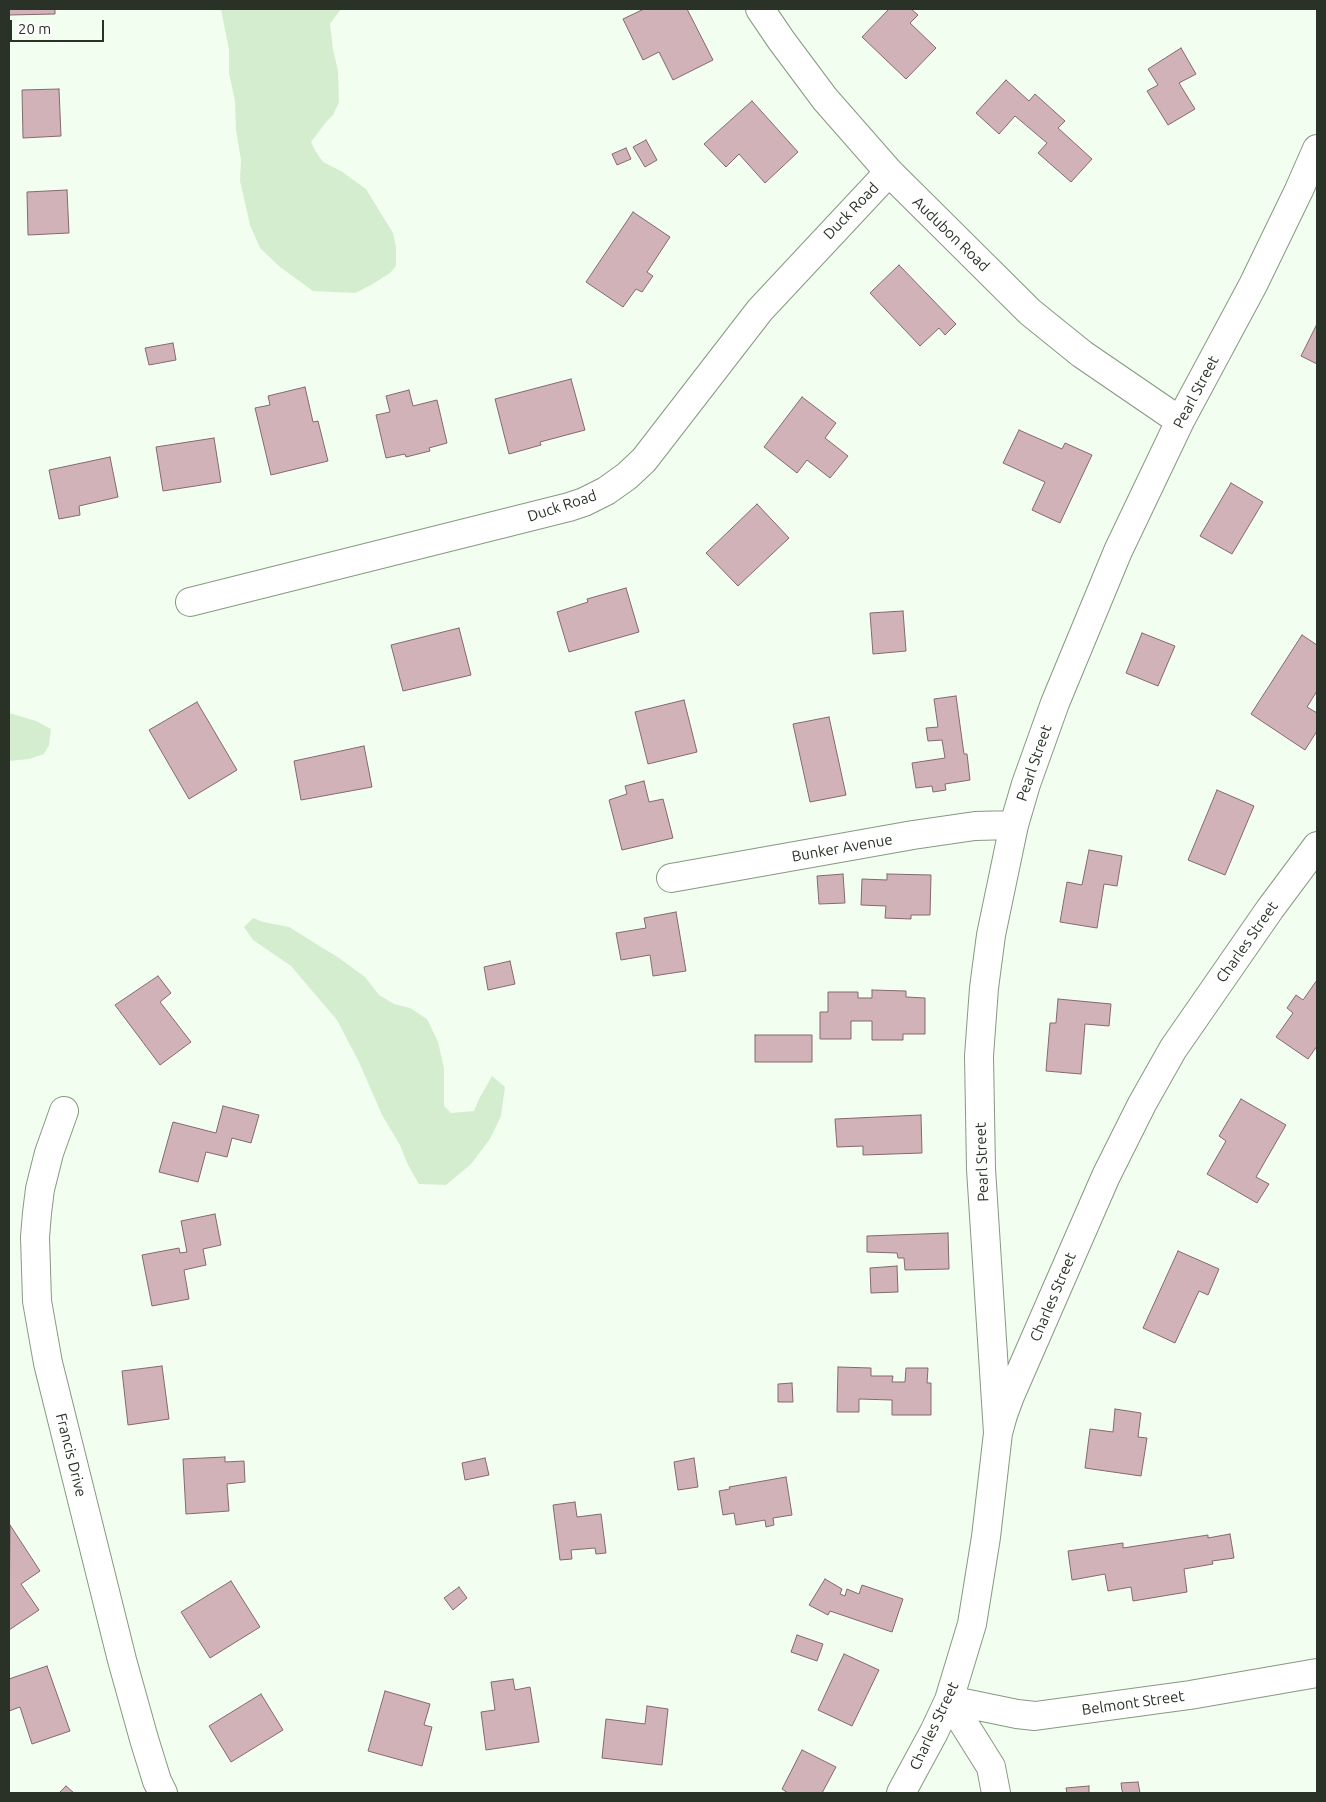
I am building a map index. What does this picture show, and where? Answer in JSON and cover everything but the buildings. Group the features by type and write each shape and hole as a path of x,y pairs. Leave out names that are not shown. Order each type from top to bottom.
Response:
{"street":[{"name":"Audubon Road","path":"760,9 780,40 825,99 889,172 1030,312 1082,354 1180,421"},
{"name":"Pearl Street","path":"998,1433 980,1169 979,1056 984,988 991,935 1014,825 1041,741 1118,551 1180,421 1253,285 1317,149"},
{"name":"Duck Road","path":"190,602 569,507 606,491 627,476 644,460 760,310 889,172"},
{"name":"Bunker Avenue","path":"671,878 913,835 975,826 1014,825"},
{"name":"Charles Street","path":"908,1791 949,1700 972,1624 979,1588 998,1433 1010,1396 1106,1176 1142,1104 1173,1049 1212,990 1317,846"},
{"name":"Francis Drive","path":"64,1111 49,1153 40,1189 35,1237 37,1301 48,1363 122,1660 144,1739 157,1781 163,1793"},
{"name":"Belmont Street","path":"949,1700 1035,1716 1190,1695 1317,1673"},
{"path":"949,1700 991,1767 996,1793"}],"green space":[{"path":"221,9 341,9 330,24 338,71 339,102 333,115 311,142 323,162 341,171 366,189 393,233 396,247 396,266 390,273 371,285 355,293 313,291 280,267 260,248 250,225 240,181 241,160 236,130 235,101 229,73 229,50"},
{"path":"9,713 36,721 51,729 49,745 44,754 29,759 9,761"},
{"path":"253,918 289,927 339,958 365,977 379,995 394,1004 410,1008 427,1019 438,1042 444,1068 444,1106 451,1113 474,1111 492,1076 505,1087 501,1116 490,1139 471,1164 446,1185 419,1184 408,1165 400,1145 382,1115 359,1062 337,1020 291,966 253,940 244,927"}]}
